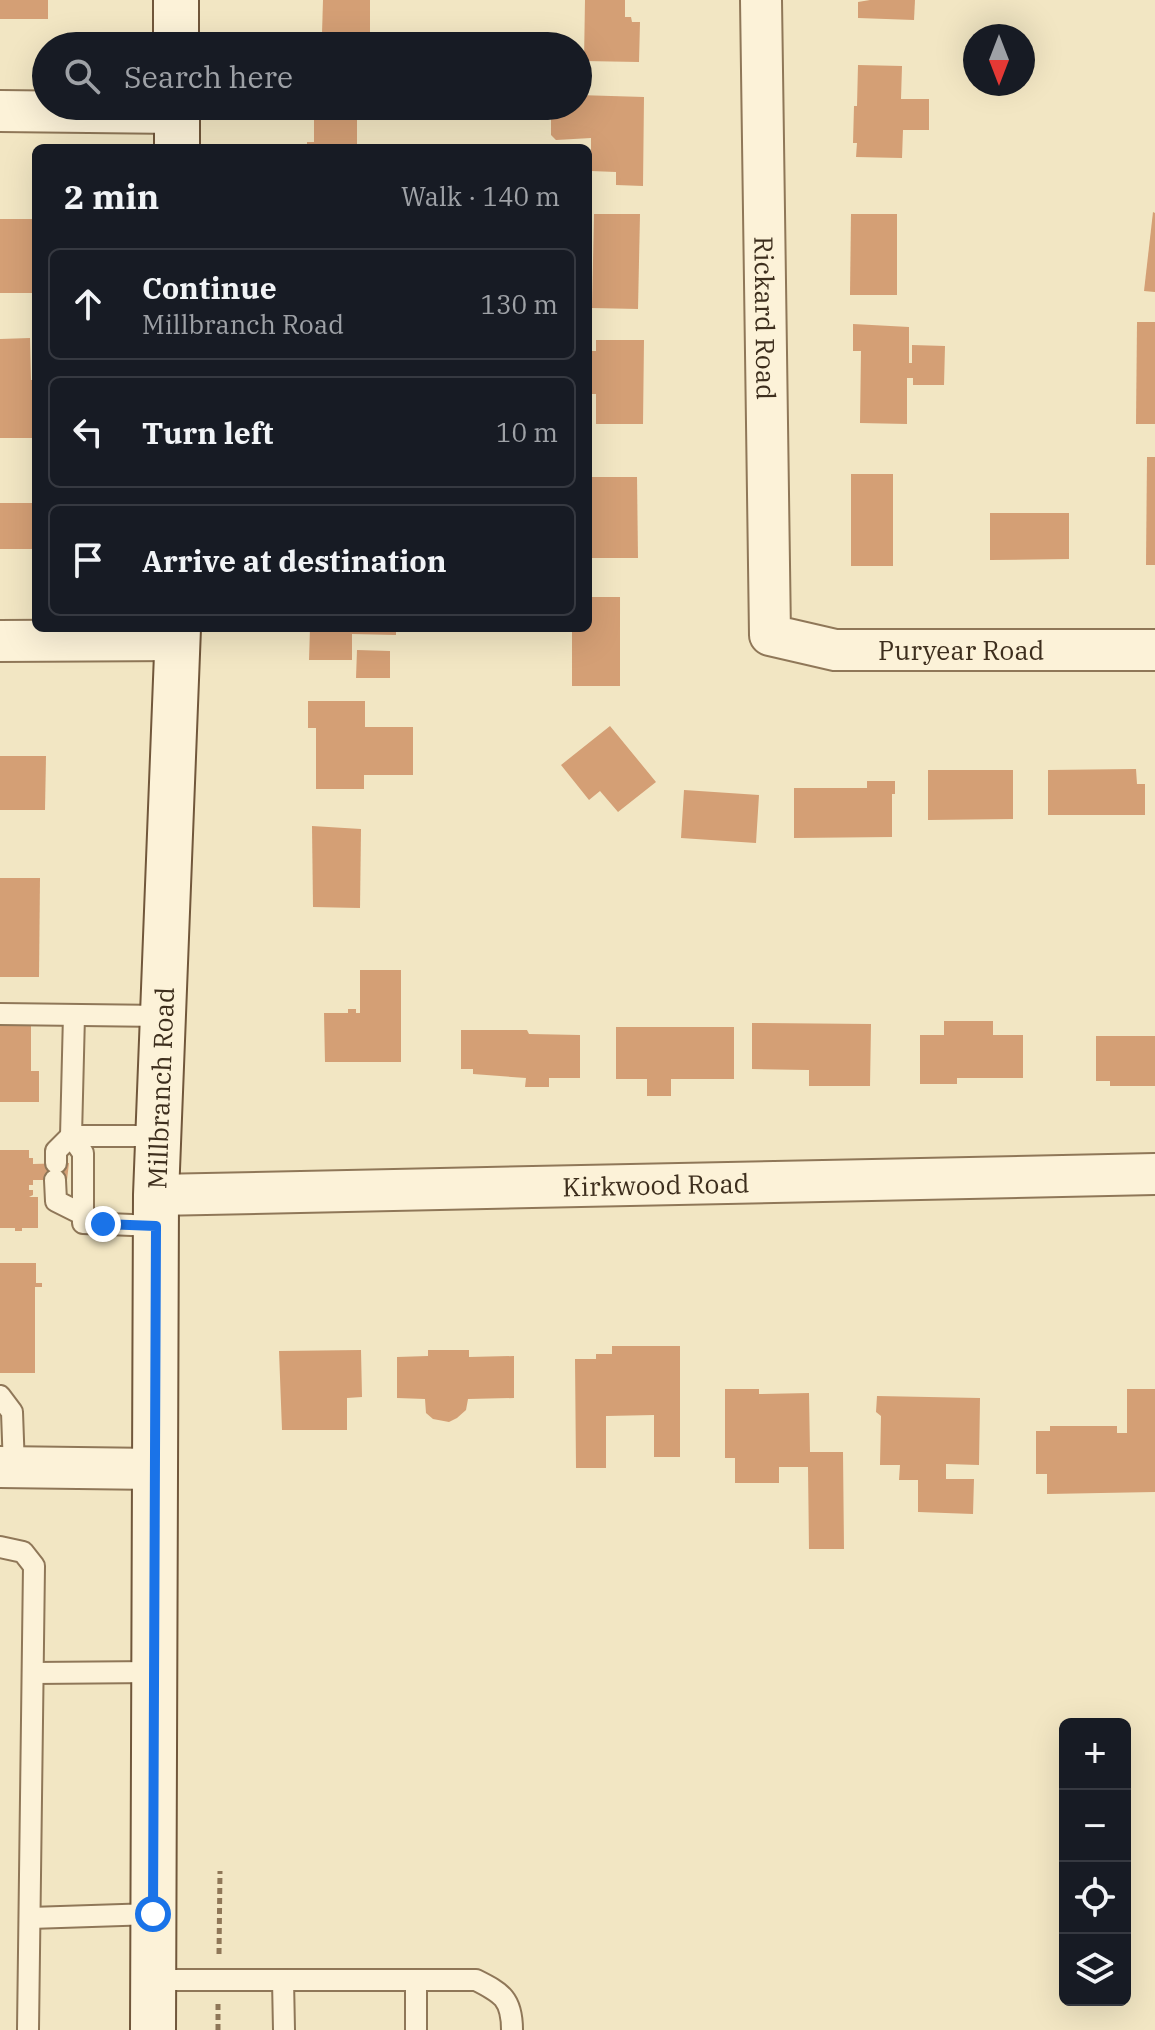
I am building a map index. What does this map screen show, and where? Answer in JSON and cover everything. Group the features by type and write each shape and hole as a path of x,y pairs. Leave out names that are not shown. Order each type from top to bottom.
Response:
{"main road":[{"path":"176,0 176,32"},
{"name":"Millbranch Road","path":"153,2030 156,1211 178,634"}],"street":[{"name":"Rickard Road","path":"761,0 770,635"},
{"path":"0,111 32,113"},
{"path":"145,120 177,122"},
{"path":"0,641 178,634"},
{"name":"Puryear Road","path":"770,635 835,650 1155,650"},
{"name":"Kirkwood Road","path":"156,1211 1155,1174"},
{"path":"7,1468 156,1469"}],"lane":[{"path":"0,1014 163,1016"},
{"path":"74,1015 71,1136 83,1153 83,1223 156,1211"},
{"path":"82,1214 56,1201 56,1151 71,1136 158,1136"},
{"path":"0,1396 12,1412 7,1468"},
{"path":"0,1547 23,1552 34,1566 28,2030"},
{"path":"33,1673 155,1672"},
{"path":"30,1918 153,1914"},
{"path":"153,1980 476,1980 498,1991 509,2004 512,2030"},
{"path":"283,1980 284,2030"},
{"path":"416,1980 416,2030"}],"building":[{"path":"0,0 48,0 48,19 0,19"},
{"path":"323,0 370,0 370,32 322,32"},
{"path":"585,0 625,0 625,17 631,17 632,22 640,22 639,62 592,61 592,32 584,32"},
{"path":"915,0 914,20 858,18 858,2"},
{"path":"858,65 902,66 901,99 929,99 929,130 903,130 902,158 856,157 857,143 853,143"},
{"path":"592,95 644,97 643,186 616,185 616,172 592,171 591,138 556,140 551,135 551,120 592,120"},
{"path":"314,120 357,120 357,144 307,144 314,142"},
{"path":"1155,213 1155,292 1144,291"},
{"path":"594,214 640,214 638,309 592,308"},
{"path":"851,214 897,214 897,295 850,295"},
{"path":"0,219 32,219 32,293 0,293"},
{"path":"1137,322 1155,322 1155,424 1136,424"},
{"path":"853,324 909,327 909,363 912,363 912,345 945,346 944,385 913,385 913,378 907,378 907,424 860,423 861,351 853,351"},
{"path":"30,338 32,438 0,438 0,339"},
{"path":"596,340 644,340 643,424 596,424 592,351 596,351"},
{"path":"1147,457 1155,457 1155,565 1146,565"},
{"path":"851,474 893,474 893,566 851,566"},
{"path":"592,477 637,477 638,558 592,558"},
{"path":"0,503 32,503 32,549 0,549"},
{"path":"990,513 1069,513 1069,559 990,560"},
{"path":"592,597 620,597 620,686 572,686 572,632 592,632"},
{"path":"310,632 396,632 396,635 352,634 352,660 309,660"},
{"path":"357,650 390,651 390,678 356,678"},
{"path":"308,701 365,701 365,727 413,727 413,775 364,775 364,789 316,789 316,728 308,728"},
{"path":"610,726 656,782 618,812 600,791 589,800 561,765"},
{"path":"0,756 46,756 45,810 0,810"},
{"path":"1136,769 1137,784 1145,784 1145,815 1048,815 1048,770"},
{"path":"928,770 1013,770 1013,819 928,820"},
{"path":"867,781 895,781 892,837 794,838 794,788 867,788"},
{"path":"684,790 759,795 756,843 681,838"},
{"path":"312,826 361,829 360,908 313,907"},
{"path":"0,878 40,878 39,977 0,977"},
{"path":"360,970 401,970 401,1062 325,1062 324,1013 348,1013 348,1009 356,1009 356,1013 360,1013"},
{"path":"944,1021 993,1021 993,1035 1023,1035 1023,1078 957,1078 957,1084 920,1084 920,1035 944,1035"},
{"path":"752,1023 871,1024 870,1086 809,1086 809,1070 752,1069"},
{"path":"0,1025 31,1025 31,1071 39,1071 39,1102 0,1102"},
{"path":"616,1027 734,1027 734,1079 671,1079 671,1096 647,1096 647,1079 616,1079"},
{"path":"461,1030 527,1030 529,1034 580,1035 580,1078 549,1078 549,1087 525,1087 526,1078 473,1074 473,1069 461,1069"},
{"path":"1096,1036 1155,1036 1155,1086 1110,1086 1110,1081 1096,1081"},
{"path":"0,1150 29,1150 33,1164 69,1163 67,1180 33,1180 33,1185 29,1185 33,1195 29,1197 38,1197 38,1228 15,1231 15,1228 0,1228"},
{"path":"0,1263 36,1263 36,1283 42,1283 42,1287 35,1287 35,1373 0,1373"},
{"path":"612,1346 680,1346 680,1457 654,1457 654,1415 606,1416 606,1468 576,1468 575,1359 596,1359 596,1354 612,1354"},
{"path":"361,1350 362,1397 347,1398 347,1430 282,1430 279,1351"},
{"path":"428,1350 469,1350 469,1357 514,1356 514,1398 468,1399 466,1410 457,1418 449,1422 433,1419 426,1413 425,1399 397,1398 397,1357 428,1356"},
{"path":"725,1389 759,1389 759,1394 809,1393 810,1452 843,1452 844,1549 809,1549 808,1467 779,1467 779,1483 735,1483 735,1458 725,1458"},
{"path":"1127,1389 1155,1389 1155,1492 1047,1494 1047,1474 1036,1474 1036,1431 1050,1431 1050,1426 1117,1426 1117,1433 1127,1433"},
{"path":"877,1396 980,1398 979,1465 946,1464 946,1479 974,1479 973,1514 918,1512 918,1480 899,1480 900,1465 880,1465 881,1416 876,1412"}],"route":[{"path":"103,1224 156,1226 153,1914"}]}
